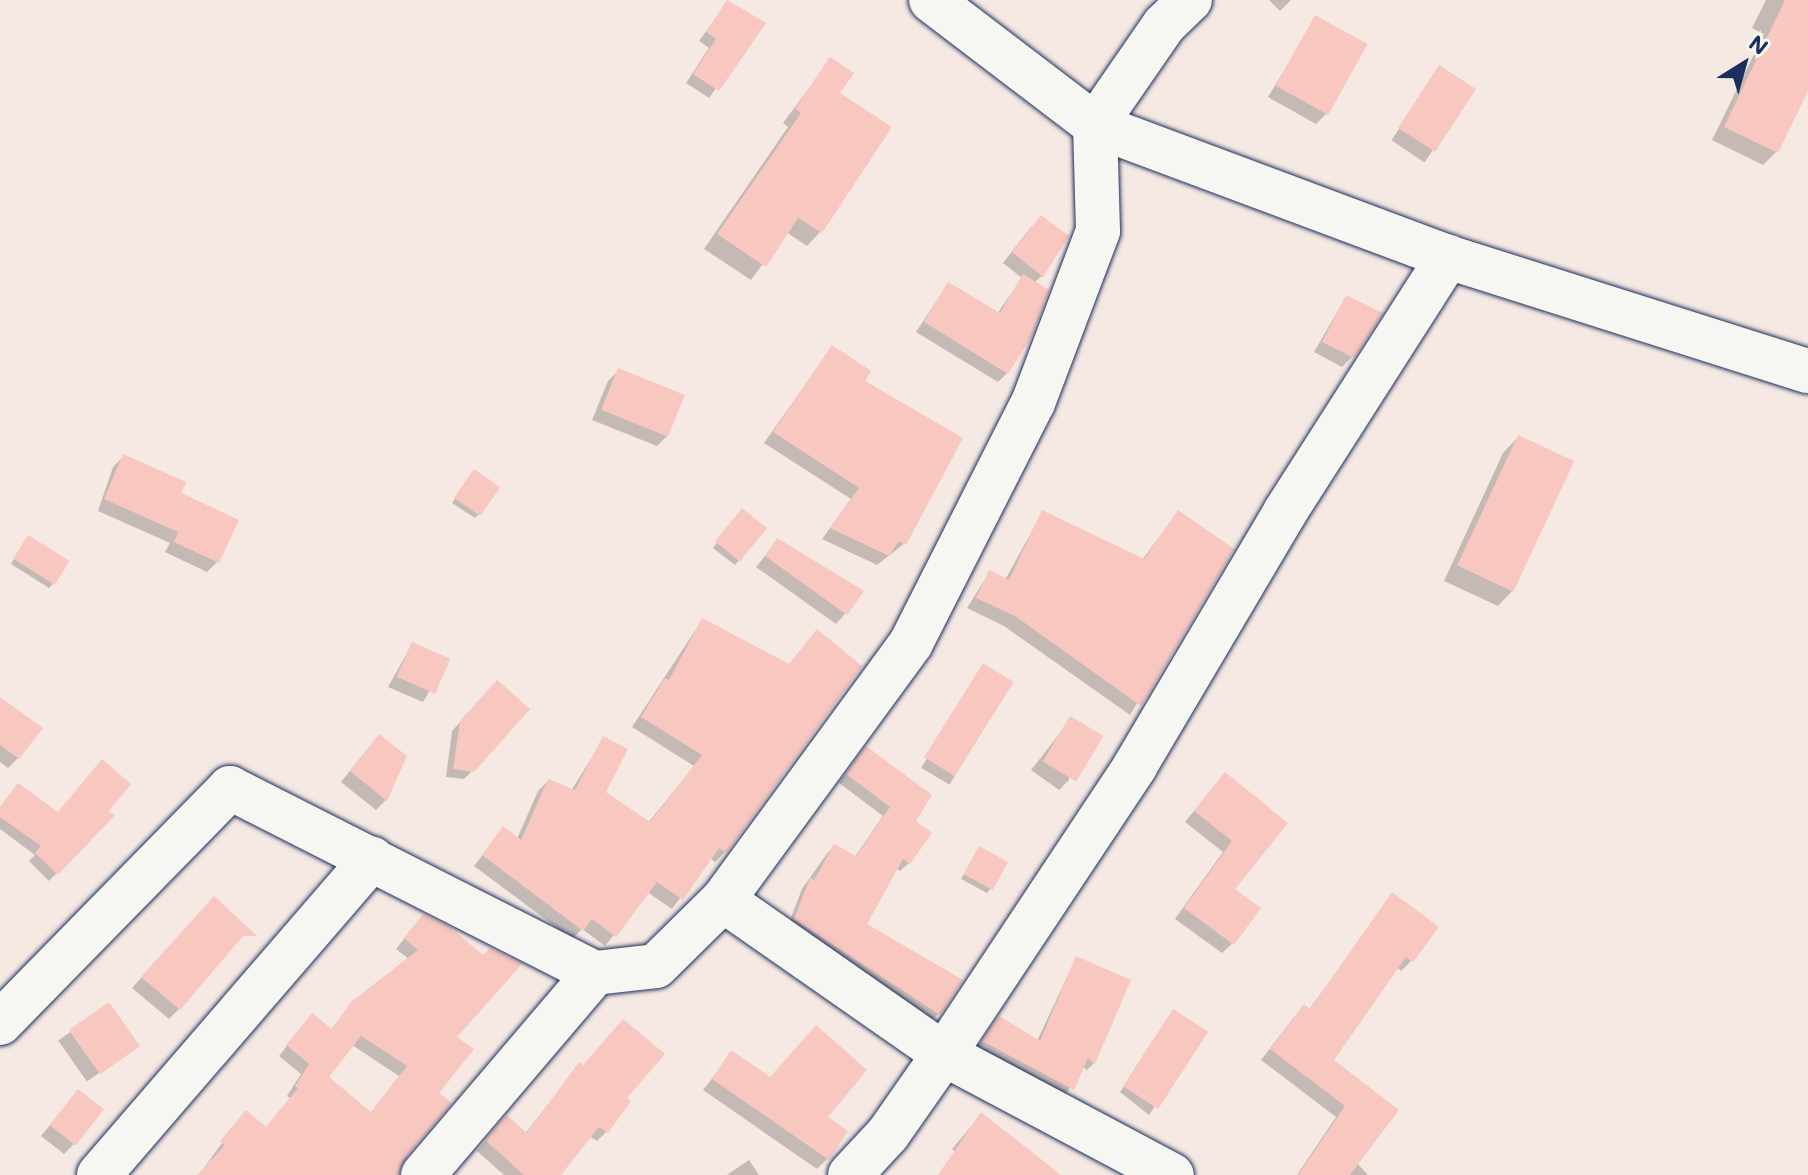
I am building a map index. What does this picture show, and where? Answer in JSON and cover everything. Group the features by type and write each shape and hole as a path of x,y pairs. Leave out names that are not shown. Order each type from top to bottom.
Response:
{"street":[{"path":"931,0 1095,125 1448,257 1808,371"},
{"path":"0,1023 230,788 595,973 656,966 723,900 911,643 1033,403 1098,231 1095,125 1164,25 1190,0"},
{"path":"850,1175 888,1134 944,1054 1135,766 1285,512 1448,257"},
{"path":"99,1175 372,859"},
{"path":"723,900 944,1054 1172,1175"},
{"path":"423,1175 595,973"}],"building":[{"path":"727,0 766,23 719,91 693,74 716,39 706,32"},
{"path":"1785,0 1808,0 1808,91 1778,153 1724,127"},
{"path":"1315,15 1367,44 1328,115 1276,86"},
{"path":"830,57 854,73 840,93 892,127 822,233 798,218 766,267 717,234 801,113 795,109"},
{"path":"1439,65 1476,89 1435,152 1398,128"},
{"path":"1041,215 1069,236 1043,277 1012,252"},
{"path":"1023,274 1049,290 1032,336 1008,374 924,322 948,282 1000,313"},
{"path":"1346,295 1383,313 1354,358 1322,342"},
{"path":"832,345 871,371 865,381 963,438 906,545 899,541 889,556 830,528 859,488 773,432"},
{"path":"618,368 685,395 668,437 601,410"},
{"path":"1518,435 1574,461 1513,592 1457,566"},
{"path":"123,454 186,482 181,493 239,520 219,563 174,542 178,532 104,499"},
{"path":"474,469 500,487 480,516 454,498"},
{"path":"742,508 767,528 740,562 715,541"},
{"path":"1042,510 1144,559 1178,510 1234,549 1141,706 1015,616 976,598 989,570 1009,580"},
{"path":"28,535 70,561 55,585 13,559"},
{"path":"777,538 864,591 847,615 765,556"},
{"path":"702,618 789,664 817,629 862,666 726,853 719,848 683,900 657,882 616,937 592,919 583,931 482,855 503,826 521,840 548,779 575,790 603,736 628,749 606,792 650,822 702,755 641,717 665,678 669,680"},
{"path":"412,642 450,659 435,694 397,677"},
{"path":"983,663 1014,682 955,776 924,757"},
{"path":"497,680 530,709 474,772 453,769 460,721"},
{"path":"0,697 43,728 19,759 0,745"},
{"path":"1070,716 1103,736 1076,782 1043,761"},
{"path":"379,734 407,756 387,801 350,771"},
{"path":"866,746 932,795 916,821 932,833 910,864 903,859 867,924 963,980 940,1015 794,919 810,878 814,880 834,844 856,856 890,807 846,774"},
{"path":"102,759 131,784 108,812 115,815 58,875 35,853 41,846 0,817 0,807 18,783 58,812"},
{"path":"1225,772 1288,823 1235,889 1261,908 1234,945 1184,908 1232,841 1194,811"},
{"path":"979,846 1008,862 992,890 963,874"},
{"path":"1392,892 1439,927 1413,962 1406,957 1334,1060 1399,1110 1350,1175 1298,1175 1345,1106 1270,1049 1304,1004 1310,1009"},
{"path":"214,896 257,936 243,936 180,1010 141,977"},
{"path":"423,914 451,928 483,955 490,948 522,964 457,1037 474,1049 439,1093 452,1103 404,1159 399,1175 197,1175 225,1145 220,1141 246,1110 266,1127 298,1088 295,1086 309,1064 286,1045 312,1013 332,1029 351,1002 418,950 404,938","holes":["361,1036 407,1066 371,1112 329,1077"]},
{"path":"1076,956 1131,980 1095,1064 1088,1058 1074,1090 982,1041 999,1016 1040,1041"},
{"path":"109,1002 140,1046 100,1074 69,1030"},
{"path":"1173,1009 1208,1032 1158,1109 1123,1086"},
{"path":"623,1019 665,1054 627,1098 631,1101 608,1133 599,1127 561,1175 524,1175 485,1140 507,1115 527,1133 579,1062 583,1065"},
{"path":"816,1025 867,1070 828,1117 848,1131 829,1160 712,1079 731,1050 770,1077"},
{"path":"78,1089 104,1109 76,1146 50,1125"},
{"path":"981,1112 1061,1175 938,1175"}]}
